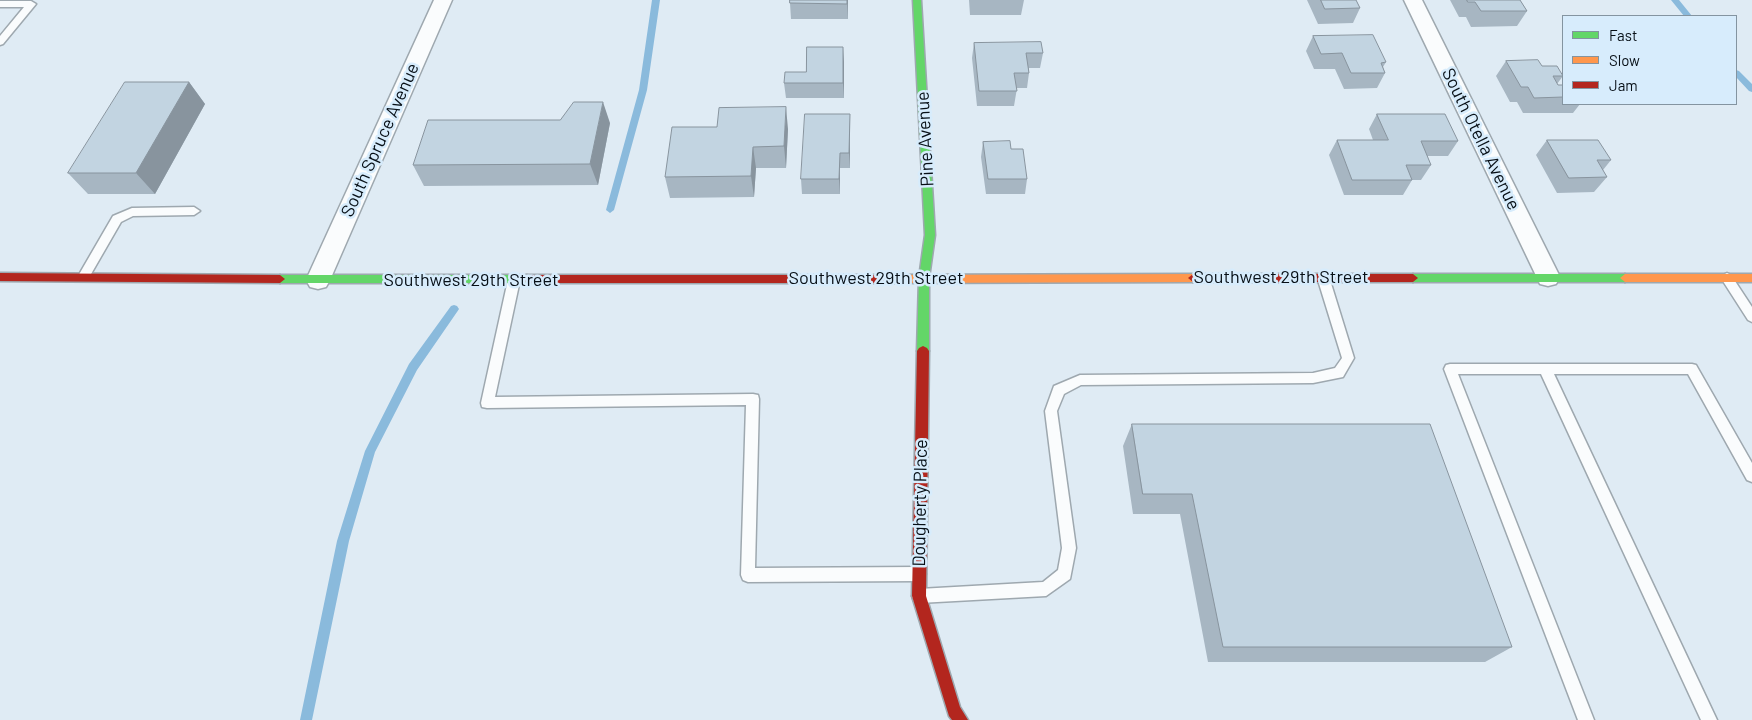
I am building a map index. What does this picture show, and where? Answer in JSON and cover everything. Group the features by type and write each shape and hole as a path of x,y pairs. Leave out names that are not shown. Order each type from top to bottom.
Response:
{"street":[{"name":"South Spruce Avenue","path":"318,280 443,0"},
{"name":"Pine Avenue","path":"918,0 930,235 924,278"},
{"name":"South Otella Avenue","path":"1413,0 1548,277"},
{"name":"Southwest 29th Street","path":"0,277 318,280 1323,277 1752,278"},
{"name":"Dougherty Place","path":"924,278 919,596 954,711 961,720"}],"lane":[{"path":"0,4 31,4 0,42"},
{"path":"83,278 117,220 132,212 194,211"},
{"path":"919,596 1046,589 1065,574 1069,548 1051,411 1059,390 1080,380 1314,378 1339,372 1348,358 1323,277"},
{"path":"1727,278 1752,317"},
{"path":"514,280 488,403 753,399 748,575 919,574"},
{"path":"1586,720 1450,370 1692,370 1752,476"},
{"path":"1545,370 1709,720"}],"building":[{"path":"790,0 847,0 847,4 790,3"},
{"path":"1321,0 1356,0 1360,8 1325,9"},
{"path":"1467,0 1520,0 1527,11 1481,11 1475,2 1468,2"},
{"path":"1373,35 1386,62 1381,63 1385,73 1351,73 1342,53 1321,54 1313,36"},
{"path":"1041,42 1043,53 1026,53 1029,73 1014,73 1017,91 979,91 974,43"},
{"path":"807,47 843,47 843,83 784,83 785,72 806,72"},
{"path":"1538,60 1542,66 1557,66 1562,76 1553,76 1558,85 1562,85 1562,97 1534,98 1528,87 1521,87 1506,61"},
{"path":"125,82 189,82 136,173 68,173"},
{"path":"574,102 603,102 590,164 413,165 428,120 560,120"},
{"path":"786,107 784,146 753,147 751,176 665,177 672,127 717,127 719,108"},
{"path":"805,114 850,114 849,153 840,153 839,179 801,179"},
{"path":"1377,114 1445,114 1458,141 1421,141 1431,165 1406,165 1412,180 1352,180 1337,140 1388,140"},
{"path":"1547,140 1598,140 1611,160 1597,160 1607,177 1569,178"},
{"path":"1010,141 1011,149 1023,149 1027,179 988,179 983,142"},
{"path":"1132,424 1430,424 1512,647 1223,647 1192,494 1143,494"}],"waterway":[{"path":"610,210 643,90 656,0"},
{"path":"1675,0 1687,15"},
{"path":"1737,74 1752,89"},
{"path":"306,720 343,541 370,451 413,367 454,309"}],"traffic: fast":[{"path":"917,0 930,235 924,278 923,351"},
{"path":"1413,278 1625,278"},
{"path":"280,279 527,279"}],"traffic: slow":[{"path":"882,279 1193,278"},
{"path":"1625,278 1752,278"}],"traffic: jam":[{"path":"0,277 280,279"},
{"path":"1193,278 1413,278"},
{"path":"527,279 882,279"},
{"path":"923,351 919,596 954,711 961,720"}]}
